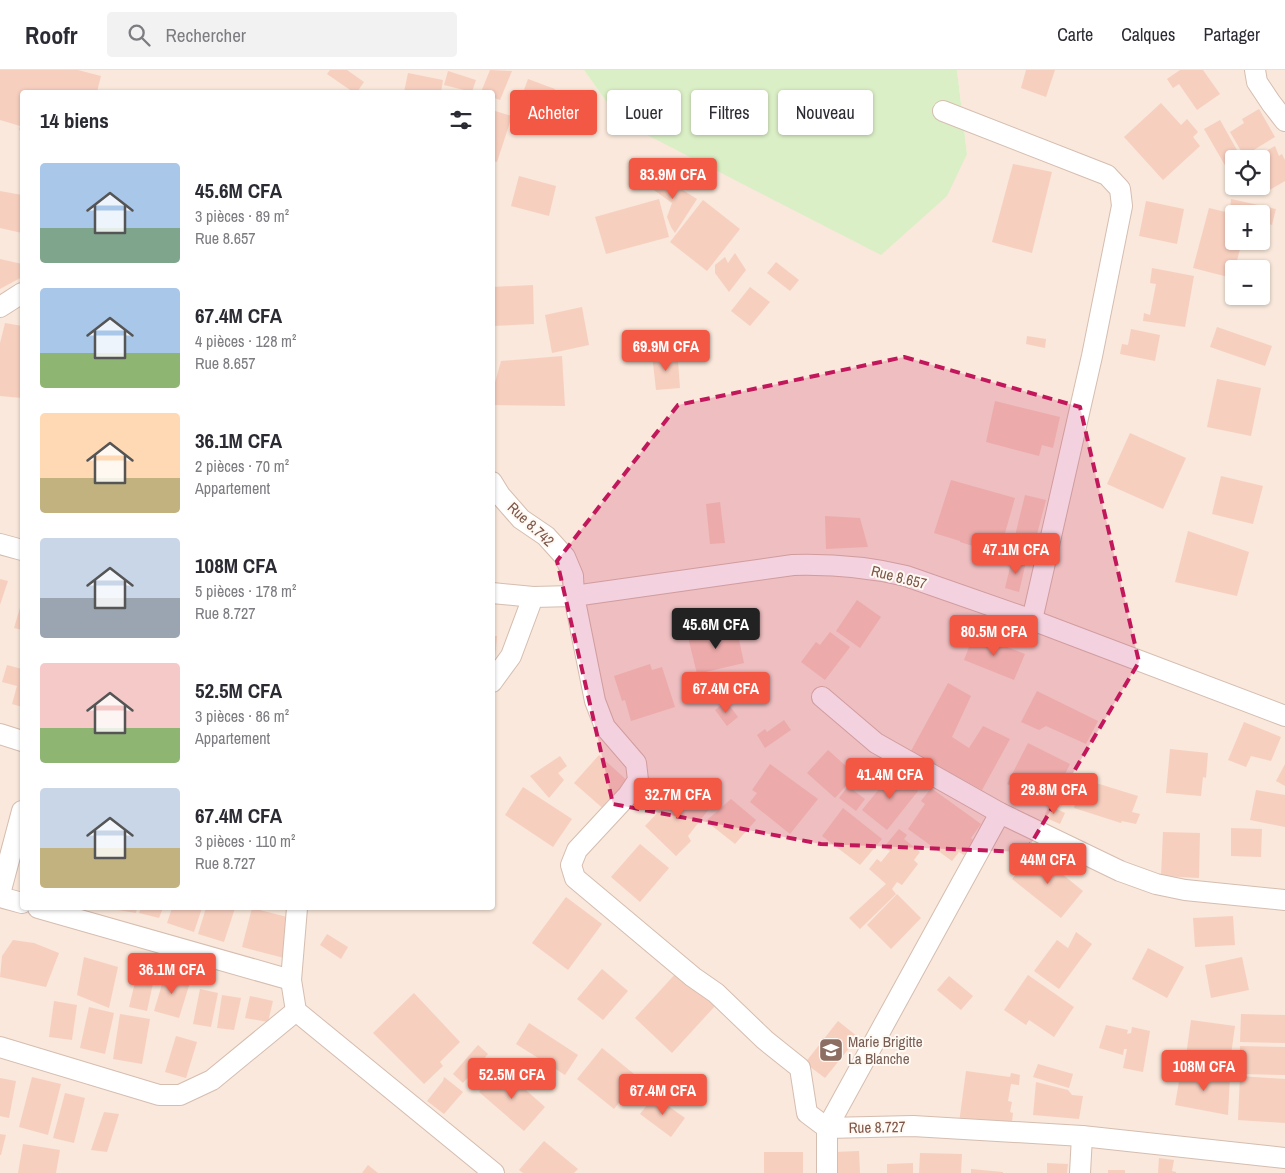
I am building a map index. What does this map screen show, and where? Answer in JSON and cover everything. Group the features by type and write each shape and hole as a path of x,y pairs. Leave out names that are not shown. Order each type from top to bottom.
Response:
{"street":[{"path":"1255,70 1258,82 1285,121"},
{"path":"943,111 1107,175 1120,189 1122,206 1092,356 1032,620"},
{"path":"0,307 20,294"},
{"name":"Rue 8.742","path":"495,487 521,519 546,536 565,557 573,576 574,596 595,701 605,727 636,763 638,780 628,795 577,850 571,865 575,878 692,977 716,993 765,1040 800,1068 807,1113 826,1128"},
{"path":"0,544 20,549"},
{"name":"Rue 8.657","path":"495,594 533,597 574,596 793,565 826,564 885,571 906,576 1032,620 1285,716"},
{"path":"495,678 511,656 533,597"},
{"path":"822,698 876,742 1000,813 1120,871 1156,884 1186,890 1285,900"},
{"path":"0,734 20,740"},
{"name":"Rue 8.727","path":"826,1128 1000,813"},
{"path":"20,819 0,896 20,902"},
{"path":"45,910 291,980"},
{"path":"297,910 291,980 296,1011 494,1173"},
{"path":"0,1047 159,1095 180,1095 212,1080 296,1011"},
{"name":"Rue 8.727","path":"826,1128 913,1126 1082,1136 1285,1158"},
{"path":"826,1128 827,1173"},
{"path":"1080,1173 1082,1136"}],"highlighted area":[{"path":"904,357 1080,407 1139,662 1026,852 821,844 613,804 557,561 678,405"}],"shaded area":[{"path":"0,70 584,70 607,103 607,135 681,135 681,127 691,128 691,135 767,135 967,154 957,70 1285,70 1285,1173 0,1173"}],"green space":[{"path":"584,70 957,70 967,154 947,196 881,255 647,135 681,135 681,90 607,90 607,103"}],"building":[{"path":"0,70 78,70 101,76 98,90 20,90 20,126 0,120"},
{"path":"330,70 347,70 364,82 358,90 350,90 327,74"},
{"path":"490,70 512,71 500,100 495,98 495,90 482,90"},
{"path":"1026,70 1055,70 1046,97 1021,88"},
{"path":"1180,70 1203,70 1220,94 1197,110 1179,84 1173,88 1167,79"},
{"path":"448,71 476,80 473,90 444,85"},
{"path":"408,73 443,80 441,90 404,90"},
{"path":"528,79 555,89 555,90 524,90"},
{"path":"1161,103 1181,125 1187,119 1198,132 1193,137 1200,146 1163,180 1124,137"},
{"path":"1259,109 1275,137 1254,150 1240,150 1230,132 1244,123 1242,119"},
{"path":"495,111 510,115 510,122 497,162 495,162"},
{"path":"1220,120 1237,150 1225,150 1225,165 1204,129"},
{"path":"1275,146 1279,156 1282,154 1285,160 1285,181 1270,190 1270,150 1268,150"},
{"path":"1013,164 1052,172 1032,253 992,242"},
{"path":"656,173 697,199 675,233 667,217 672,203 647,185"},
{"path":"519,176 556,186 549,216 511,206"},
{"path":"0,191 20,195 20,233 0,228"},
{"path":"659,199 669,237 606,254 595,217"},
{"path":"1231,199 1258,205 1230,205"},
{"path":"703,200 740,229 707,271 670,242"},
{"path":"1146,201 1184,209 1177,244 1139,236"},
{"path":"1209,208 1225,212 1225,250 1240,250 1237,260 1225,260 1225,276 1193,268"},
{"path":"1270,208 1276,209 1272,225 1270,224"},
{"path":"735,253 746,270 729,292 715,273 715,265 725,257 728,263"},
{"path":"0,259 20,264 20,278 0,289"},
{"path":"776,262 799,280 790,291 767,273"},
{"path":"1152,268 1194,276 1185,327 1143,321 1144,313 1150,315 1156,284 1150,283"},
{"path":"533,285 534,324 495,326 495,287"},
{"path":"750,287 770,302 750,326 731,311"},
{"path":"582,307 589,345 552,353 545,315"},
{"path":"5,323 20,326 20,398 0,396 0,343"},
{"path":"1217,327 1272,346 1265,366 1210,347"},
{"path":"1131,329 1160,335 1155,361 1120,354 1122,344 1128,345"},
{"path":"1027,336 1046,339 1045,348 1026,344"},
{"path":"667,352 668,362 678,361 680,388 656,390 652,354"},
{"path":"562,356 565,406 495,405 495,382 501,361"},
{"path":"1217,379 1261,388 1251,436 1207,427"},
{"path":"995,401 1060,417 1053,448 1042,445 1039,456 986,442"},
{"path":"1130,433 1186,458 1163,509 1107,484"},
{"path":"1221,476 1263,486 1253,524 1212,514"},
{"path":"951,480 1015,498 999,554 934,533"},
{"path":"1025,495 1046,500 1030,561 1010,556"},
{"path":"720,502 725,543 710,544 706,504"},
{"path":"825,516 860,518 868,547 826,549"},
{"path":"1188,531 1249,552 1237,596 1175,582"},
{"path":"1012,559 1026,562 1019,592 1005,588"},
{"path":"0,579 8,581 0,605"},
{"path":"857,600 881,617 860,648 836,631"},
{"path":"20,608 20,630 14,628"},
{"path":"736,626 744,663 697,674 688,637"},
{"path":"830,632 850,647 825,680 801,662 816,642 820,645"},
{"path":"974,634 1025,654 1014,680 964,660"},
{"path":"495,636 497,636 495,660"},
{"path":"650,664 652,670 662,667 675,707 631,721 625,700 622,701 614,676"},
{"path":"7,665 20,668 20,706 12,704 17,686 2,682"},
{"path":"948,683 971,696 952,737 969,748 983,726 1010,739 982,790 911,751"},
{"path":"1037,691 1098,721 1086,744 1046,726 1039,730 1021,722"},
{"path":"726,701 738,717 727,726 715,710"},
{"path":"784,720 791,730 765,748 757,735 765,729 767,732"},
{"path":"1244,722 1281,737 1271,761 1251,756 1246,767 1228,760"},
{"path":"1028,743 1070,764 1050,805 1007,784"},
{"path":"1170,749 1208,753 1206,778 1203,777 1201,796 1166,793"},
{"path":"828,750 856,775 835,798 807,773"},
{"path":"599,755 632,785 607,812 574,783"},
{"path":"560,756 567,766 558,773 564,780 549,798 530,776"},
{"path":"770,764 818,799 790,834 750,802 757,793 752,790"},
{"path":"1285,764 1285,786 1276,781"},
{"path":"890,769 918,791 887,830 862,810 884,783 881,780"},
{"path":"1083,779 1138,796 1132,812 1140,814 1136,824 1122,821 1121,823 1074,808"},
{"path":"683,786 709,809 688,836 691,841 676,856 645,826"},
{"path":"848,786 865,799 856,811 839,798"},
{"path":"523,787 572,819 553,847 505,815"},
{"path":"931,788 981,824 971,838 974,841 964,855 959,852 952,861 908,829 925,804 921,801"},
{"path":"1256,790 1285,795 1285,827 1250,820"},
{"path":"731,799 756,820 735,844 706,821"},
{"path":"1049,805 1065,813 1060,824 1044,817"},
{"path":"843,808 882,839 860,865 822,836"},
{"path":"1231,828 1262,829 1261,857 1231,856"},
{"path":"899,829 907,835 904,839 920,852 914,860 918,864 902,885 897,882 892,889 896,894 860,929 849,918 886,884 869,869 877,859 881,862 890,851 884,847"},
{"path":"1163,832 1200,833 1199,878 1161,876"},
{"path":"640,844 669,868 640,902 611,877"},
{"path":"1035,852 1083,891 1061,918 1012,879"},
{"path":"897,894 921,918 891,949 867,925"},
{"path":"566,897 602,924 568,970 532,943"},
{"path":"118,910 137,910 136,913"},
{"path":"140,910 162,910 159,918 139,913"},
{"path":"171,910 201,910 194,932 167,923"},
{"path":"205,910 234,910 224,942 198,934"},
{"path":"251,910 260,910 295,919 284,958 242,947"},
{"path":"1233,916 1235,945 1195,947 1193,918"},
{"path":"1076,932 1092,944 1059,989 1034,971 1057,940 1068,948"},
{"path":"327,934 348,947 341,959 320,945"},
{"path":"13,940 34,943 59,953 46,987 0,977 2,956"},
{"path":"1148,948 1184,967 1167,998 1132,979"},
{"path":"84,957 118,967 109,1008 77,995"},
{"path":"1242,957 1249,990 1211,998 1205,965"},
{"path":"602,969 628,991 603,1020 577,999"},
{"path":"138,970 155,974 147,1011 129,1007"},
{"path":"166,971 191,979 179,1018 154,1011"},
{"path":"678,971 715,1006 672,1053 635,1018"},
{"path":"1028,975 1074,1007 1054,1037 1029,1020 1026,1025 1004,1010"},
{"path":"949,976 973,996 961,1010 937,990"},
{"path":"200,989 218,993 211,1027 193,1024"},
{"path":"414,993 460,1042 440,1062 443,1066 424,1084 373,1033"},
{"path":"222,995 241,998 234,1030 217,1028"},
{"path":"250,996 273,1001 268,1022 245,1018"},
{"path":"54,1001 77,1005 72,1040 49,1037"},
{"path":"89,1007 114,1013 105,1054 80,1048"},
{"path":"120,1014 150,1019 142,1064 113,1059"},
{"path":"1241,1014 1285,1015 1285,1043 1240,1042"},
{"path":"1191,1020 1235,1026 1229,1069 1185,1063"},
{"name":"Marie Brigitte La Blanche","path":"838,1021 858,1037 825,1078 805,1063"},
{"path":"529,1023 578,1055 565,1075 516,1044"},
{"path":"1106,1025 1128,1030 1127,1034 1131,1033 1132,1027 1150,1031 1143,1072 1123,1068 1127,1049 1124,1049 1123,1055 1099,1048"},
{"path":"176,1036 197,1042 186,1078 165,1072"},
{"path":"478,1045 488,1054 463,1083 453,1074"},
{"path":"1240,1046 1285,1047 1285,1075 1239,1074"},
{"path":"602,1048 639,1078 614,1109 577,1079"},
{"path":"1038,1064 1073,1074 1069,1088 1033,1077"},
{"path":"1181,1069 1230,1076 1228,1115 1175,1105"},
{"path":"499,1071 506,1078 509,1075 545,1107 524,1131 479,1092"},
{"path":"966,1071 1010,1077 1011,1073 1020,1075 1019,1085 1011,1084 1008,1101 1012,1102 1010,1112 1013,1113 1011,1130 959,1123"},
{"path":"1240,1076 1285,1079 1285,1123 1238,1120"},
{"path":"32,1077 61,1084 48,1135 19,1127"},
{"path":"444,1077 463,1092 444,1114 427,1101"},
{"path":"0,1078 16,1081 9,1118 0,1116"},
{"path":"1036,1082 1068,1090 1072,1095 1083,1096 1079,1119 1033,1115"},
{"path":"65,1093 85,1098 74,1143 53,1138"},
{"path":"654,1096 685,1118 671,1137 640,1114"},
{"path":"104,1112 119,1114 107,1152 91,1150"},
{"path":"0,1134 6,1135 1,1155 0,1155"},
{"path":"544,1141 578,1169 574,1173 523,1173 519,1170"},
{"path":"23,1144 60,1150 56,1173 18,1173"},
{"path":"859,1151 860,1173 835,1173 834,1152"},
{"path":"764,1152 803,1152 803,1173 764,1173"},
{"path":"920,1153 962,1154 961,1173 919,1173"},
{"path":"1159,1158 1174,1160 1172,1171 1176,1173 1158,1173"},
{"path":"913,1163 913,1173 887,1173 887,1164"},
{"path":"1047,1163 1068,1164 1067,1173 1047,1173"},
{"path":"368,1165 378,1173 362,1173"},
{"path":"971,1169 1003,1172 1003,1173 971,1173"},
{"path":"1108,1170 1125,1170 1125,1173 1108,1173"}],"place":[{"name":"Marie Brigitte La Blanche","path":"831,1050"}]}
